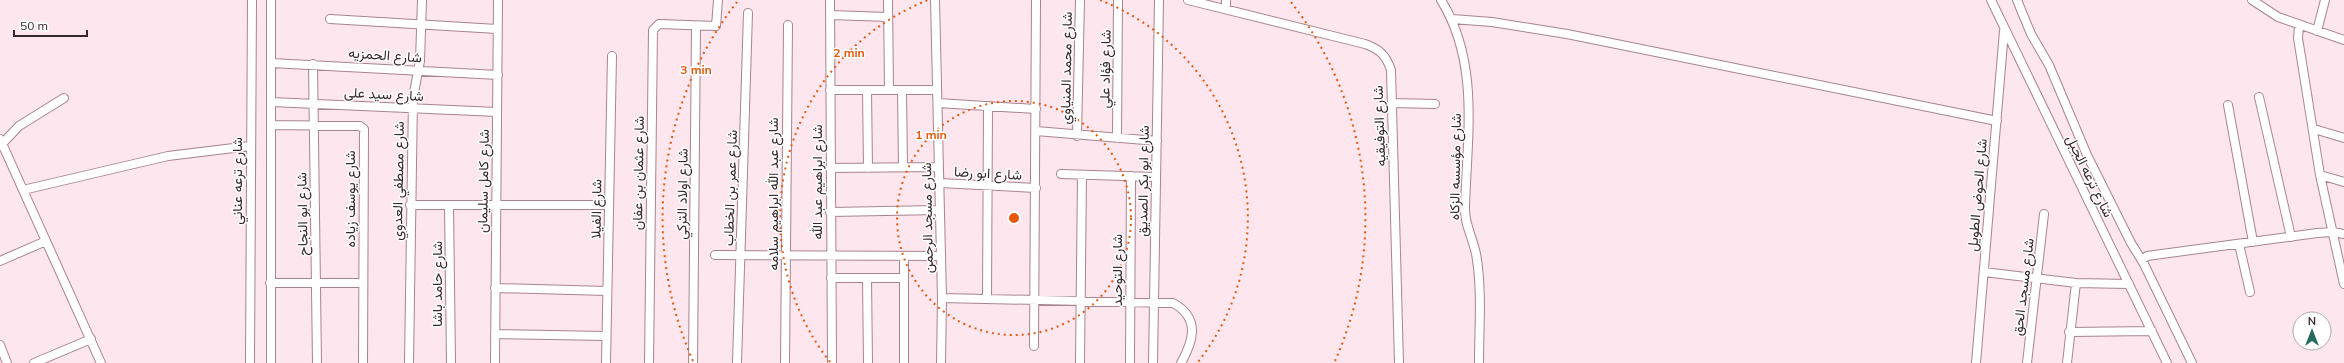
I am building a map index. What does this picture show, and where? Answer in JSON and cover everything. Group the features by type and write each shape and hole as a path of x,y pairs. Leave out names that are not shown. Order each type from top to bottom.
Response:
{"street":[{"name":"شارع ترعه عناني","path":"250,363 252,0"},
{"path":"271,0 271,363"},
{"name":"شارع مصطفي العدوي","path":"408,363 413,108 422,24 422,0"},
{"name":"شارع كامل سليمان","path":"495,363 495,205 498,0"},
{"name":"شارع عثمان بن عفان","path":"649,363 653,30 659,24 716,26 718,0"},
{"name":"شارع ابراهيم عبد الله","path":"830,0 830,256 832,363"},
{"path":"888,0 889,90"},
{"name":"شارع مسجد الرحمن","path":"934,0 940,183 942,298 941,363"},
{"path":"1034,346 1036,0"},
{"name":"شارع محمد المنياوي","path":"1077,136 1080,0"},
{"name":"شارع فؤاد علي","path":"1117,138 1118,0"},
{"name":"شارع ابو بكر الصديق","path":"1153,363 1159,0"},
{"name":"شارع التوفيقيه","path":"1188,0 1374,48 1382,53 1388,61 1392,103 1399,363"},
{"path":"1226,0 1226,9"},
{"name":"شارع مؤسسه الزكاه","path":"1440,0 1452,19 1467,66 1468,151 1465,220 1478,260 1480,363"},
{"name":"شارع ترعه الجبل","path":"1990,0 2167,363"},
{"name":"شارع ترعه الجبل","path":"2017,0 2031,34 2049,65 2087,155 2142,260 2192,363"},
{"path":"2252,0 2267,12 2299,26 2344,40"},
{"path":"2317,31 2325,0"},
{"name":"شارع عمر بن الخطاب","path":"737,363 748,13"},
{"path":"830,15 888,16"},
{"path":"330,19 497,28"},
{"path":"1452,19 1492,22 1567,34 1997,121"},
{"name":"شارع عبد الله ابراهيم سلامه","path":"785,363 788,25"},
{"name":"شارع اولاد التركي","path":"693,363 696,26"},
{"path":"2299,26 2298,38 2314,129 2320,175 2343,279"},
{"name":"شارع الحوض الطويل","path":"1976,363 2004,30"},
{"name":"شارع الفيلا","path":"606,363 612,56"},
{"name":"شارع الحمزيه","path":"271,63 498,74"},
{"name":"شارع ابو النجاح","path":"313,64 317,363"},
{"path":"830,90 937,90"},
{"path":"867,90 868,168"},
{"path":"902,90 903,167"},
{"path":"2259,97 2291,236"},
{"path":"64,98 19,126 1,143 101,363"},
{"name":"شارع سيد على","path":"271,102 497,112"},
{"path":"938,103 1036,109"},
{"path":"1392,103 1435,104"},
{"path":"2228,105 2253,242"},
{"path":"987,299 988,106"},
{"name":"شارع يوسف زياده","path":"271,125 360,126 364,129 363,363"},
{"path":"2314,129 2344,138"},
{"path":"1036,131 1077,136 1157,141"},
{"path":"23,190 168,156 250,146"},
{"path":"830,168 939,167"},
{"path":"1061,174 1156,177"},
{"path":"1080,363 1082,175"},
{"path":"2320,175 2344,182"},
{"name":"شارع التوحيد","path":"1130,363 1131,176"},
{"name":"شارع ابو رضا","path":"940,183 1036,188"},
{"path":"410,205 609,205"},
{"name":"شارع حامد باشا","path":"449,205 450,363"},
{"path":"830,212 940,210"},
{"name":"شارع مسجد الحق","path":"2027,363 2044,214"},
{"path":"2142,260 2147,256 2291,236 2333,232 2344,234"},
{"path":"0,261 46,241"},
{"path":"2239,244 2250,292"},
{"path":"715,256 941,256"},
{"path":"904,256 904,363"},
{"path":"1984,272 2076,283 2129,284"},
{"path":"831,278 904,278"},
{"path":"867,278 868,363"},
{"path":"270,283 363,283"},
{"path":"2066,363 2076,283"},
{"path":"495,288 608,291"},
{"path":"942,298 1154,301 1173,303 1183,308 1190,316 1193,327 1181,363"},
{"path":"2069,332 2152,331"},
{"path":"495,334 606,336"},
{"path":"34,363 91,339"},
{"path":"0,345 7,363"}]}
